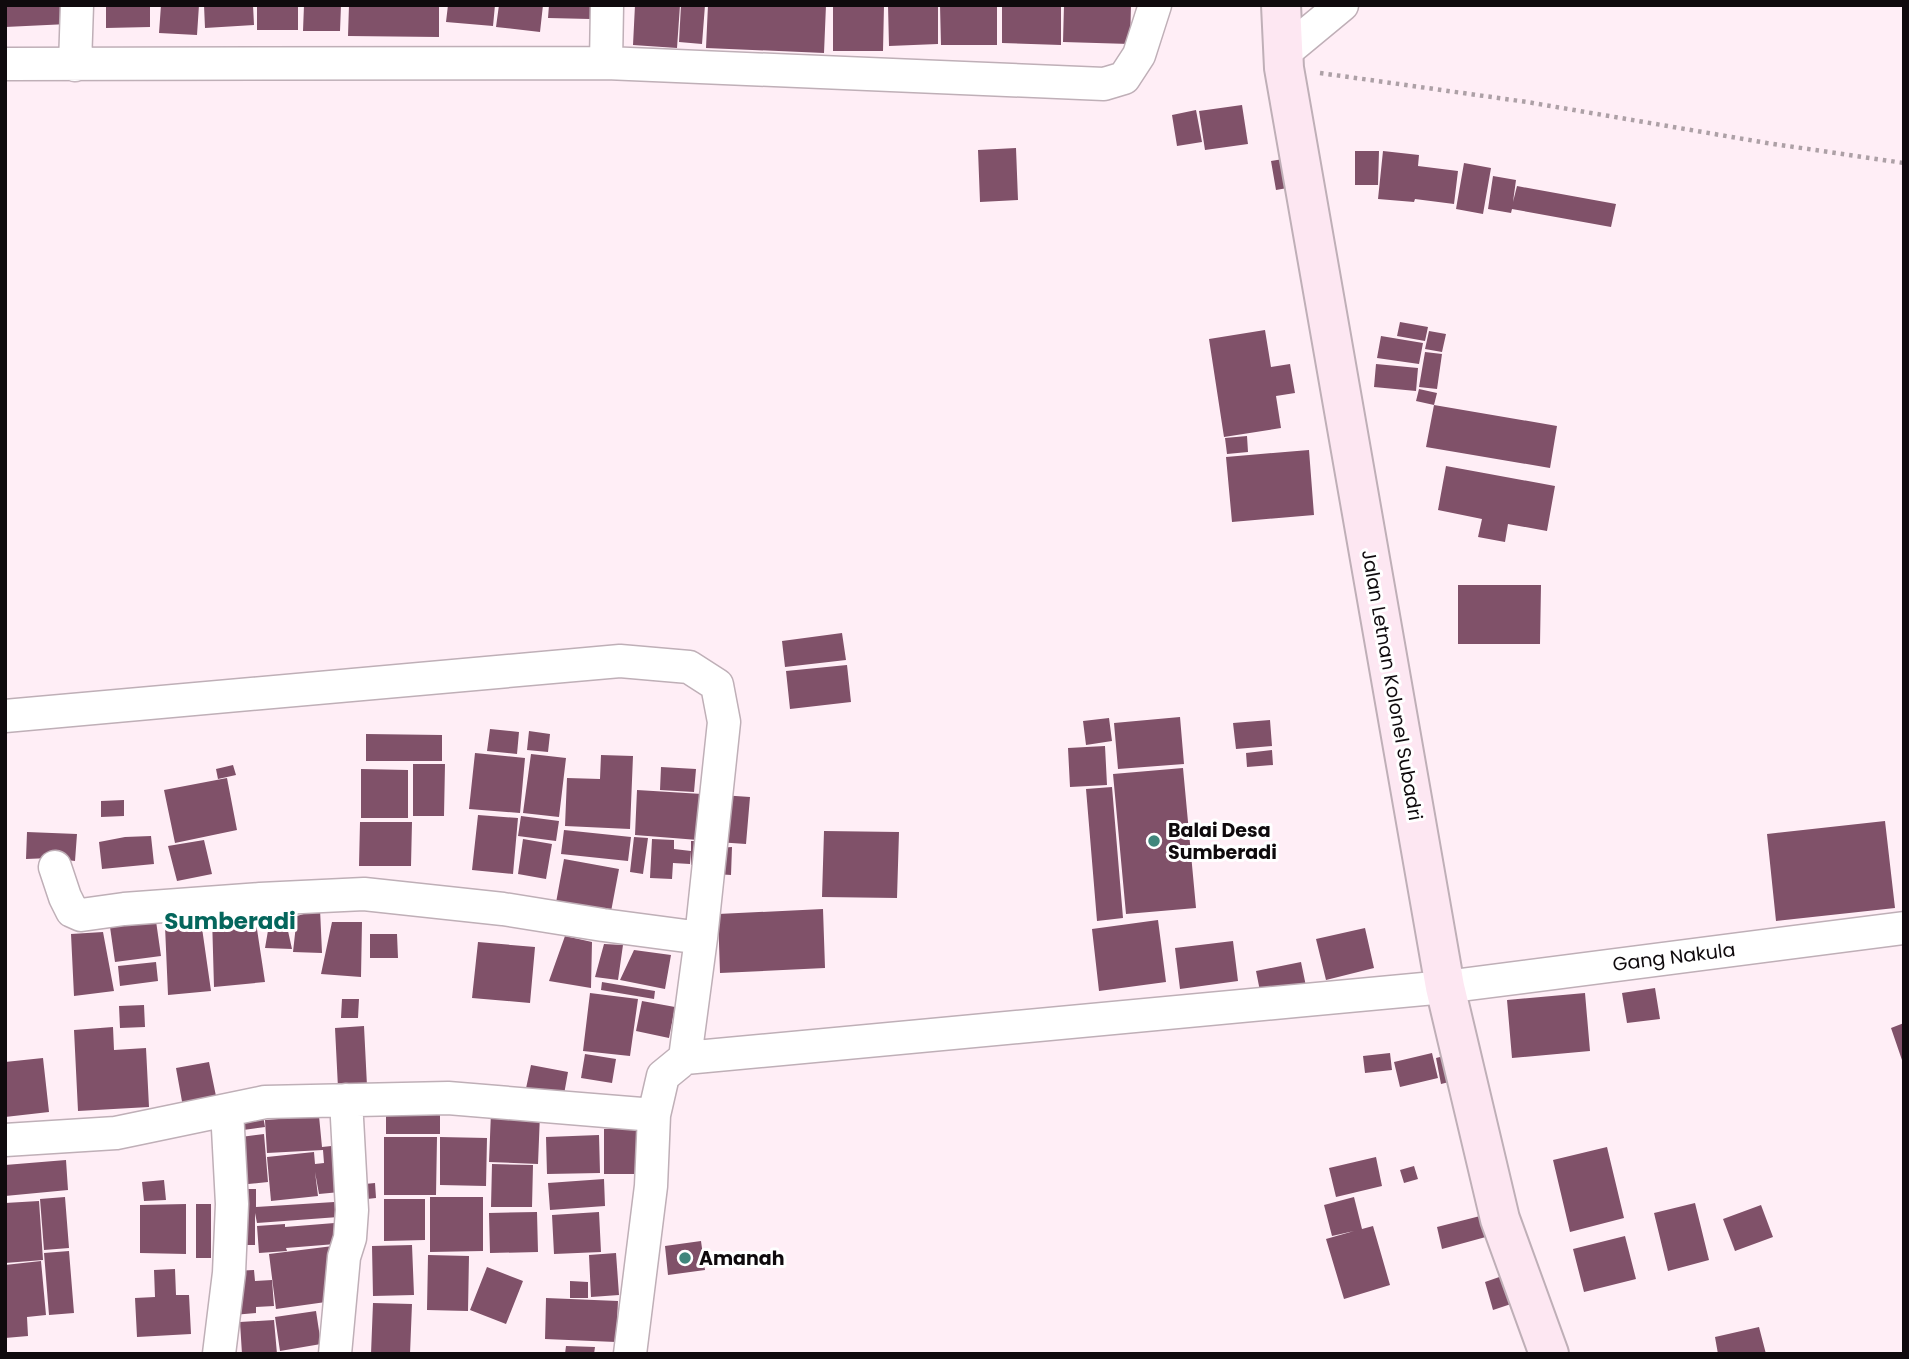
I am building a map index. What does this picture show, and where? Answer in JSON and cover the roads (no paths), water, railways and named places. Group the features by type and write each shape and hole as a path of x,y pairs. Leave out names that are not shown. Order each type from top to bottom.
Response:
{"main road":[{"name":"Jalan Letnan Kolonel Subadri","path":"1281,5 1284,61 1445,987 1500,1219 1549,1354"}],"street":[{"path":"75,65 76,5"},
{"path":"607,5 607,63"},
{"path":"5,64 607,63 1104,84 1124,78 1139,55 1155,5"},
{"path":"1284,61 1342,5"},
{"path":"5,716 620,661 689,667 717,685 724,722 701,938 685,1058 663,1076 654,1115 651,1186 630,1354"},
{"path":"55,867 72,911 81,915 199,903 364,894 503,909 701,938"},
{"name":"Gang Nakula","path":"685,1058 1445,987 1904,928"},
{"path":"5,1140 116,1133 265,1102 448,1098 654,1115"},
{"path":"335,1354 344,1256 350,1238 352,1210 345,1100"},
{"path":"219,1354 229,1273 232,1204 227,1110"}],"place":[{"name":"Balai Desa Sumberadi","path":"1154,841"},
{"name":"Amanah","path":"685,1258"}],"district":[{"name":"Sumberadi","path":"230,921"}]}
